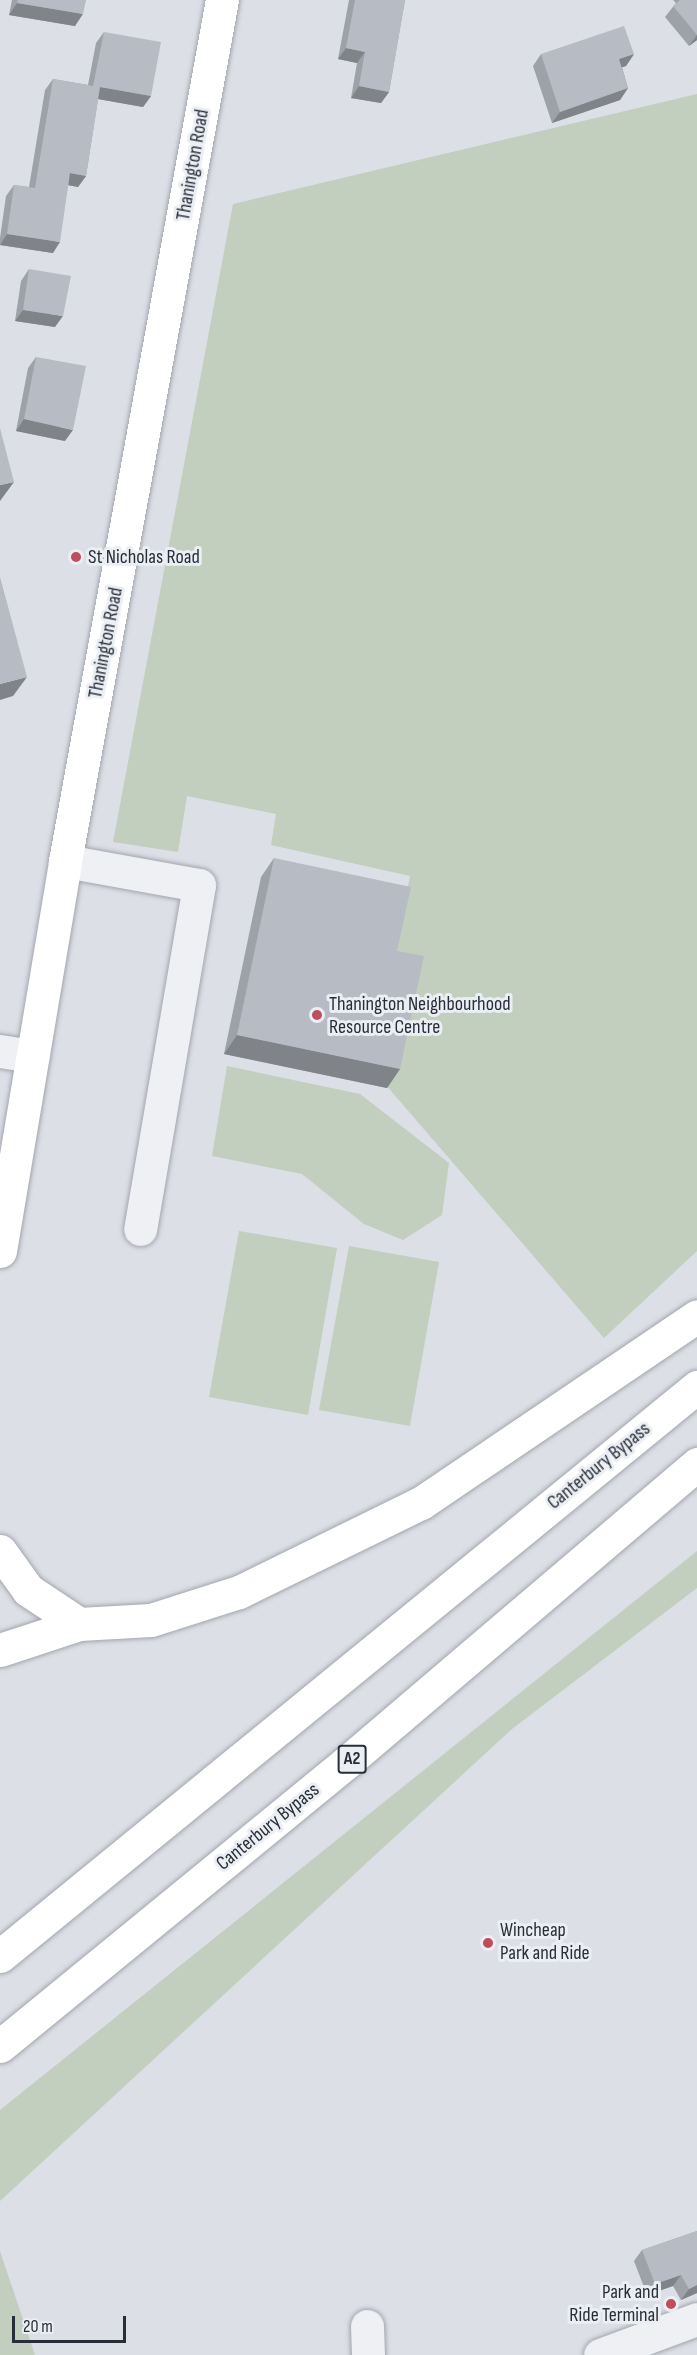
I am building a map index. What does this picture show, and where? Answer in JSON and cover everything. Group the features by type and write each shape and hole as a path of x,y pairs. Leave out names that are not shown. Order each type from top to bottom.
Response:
{"highway":[{"name":"Thanington Road","path":"0,1251 64,861 222,0"},
{"path":"0,1650 79,1624 151,1620 239,1592 421,1503 697,1316"},
{"name":"Canterbury Bypass","path":"0,1956 697,1387"},
{"name":"Canterbury Bypass","path":"0,2046 347,1762 697,1464"},
{"path":"0,1551 28,1590 79,1624"}],"street":[{"path":"64,861 199,885 140,1229"},
{"path":"0,1051 33,1056"},
{"path":"600,2355 697,2319"}],"green space":[{"path":"697,94 697,1251 604,1338 373,1070 410,876 271,845 276,814 187,796 178,852 113,842 233,204"},
{"path":"227,1066 360,1094 449,1163 442,1215 403,1240 364,1224 302,1174 212,1156"},
{"path":"239,1231 337,1248 308,1415 209,1397"},
{"path":"349,1246 439,1262 410,1426 319,1410"},
{"path":"697,1551 697,1588 512,1729 0,2201 0,2110"},
{"path":"0,2251 35,2355 0,2355"}],"building":[{"path":"18,0 86,0 83,14 17,3"},
{"path":"355,0 405,0 389,92 359,86 365,52 346,48"},
{"path":"680,0 697,0 697,35 673,6"},
{"path":"624,26 634,54 619,59 628,88 560,112 541,54"},
{"path":"104,32 161,42 151,96 100,87 86,176 70,173 60,242 7,234 14,185 35,188 53,79 93,86"},
{"path":"29,269 71,276 63,316 23,310"},
{"path":"36,357 86,366 73,430 24,419"},
{"path":"0,428 14,482 0,485"},
{"path":"0,577 27,677 0,684"},
{"name":"Thanington Neighbourhood Resource Centre","path":"274,858 411,887 397,951 424,956 400,1069 237,1035"},
{"path":"697,2231 697,2285 689,2289 681,2275 655,2284 642,2250"}],"place":[{"name":"St Nicholas Road","path":"76,557"},
{"name":"Thanington Neighbourhood Resource Centre","path":"317,1015"},
{"name":"Wincheap Park and Ride","path":"488,1943"},
{"name":"Park and Ride Terminal","path":"671,2304"}]}
